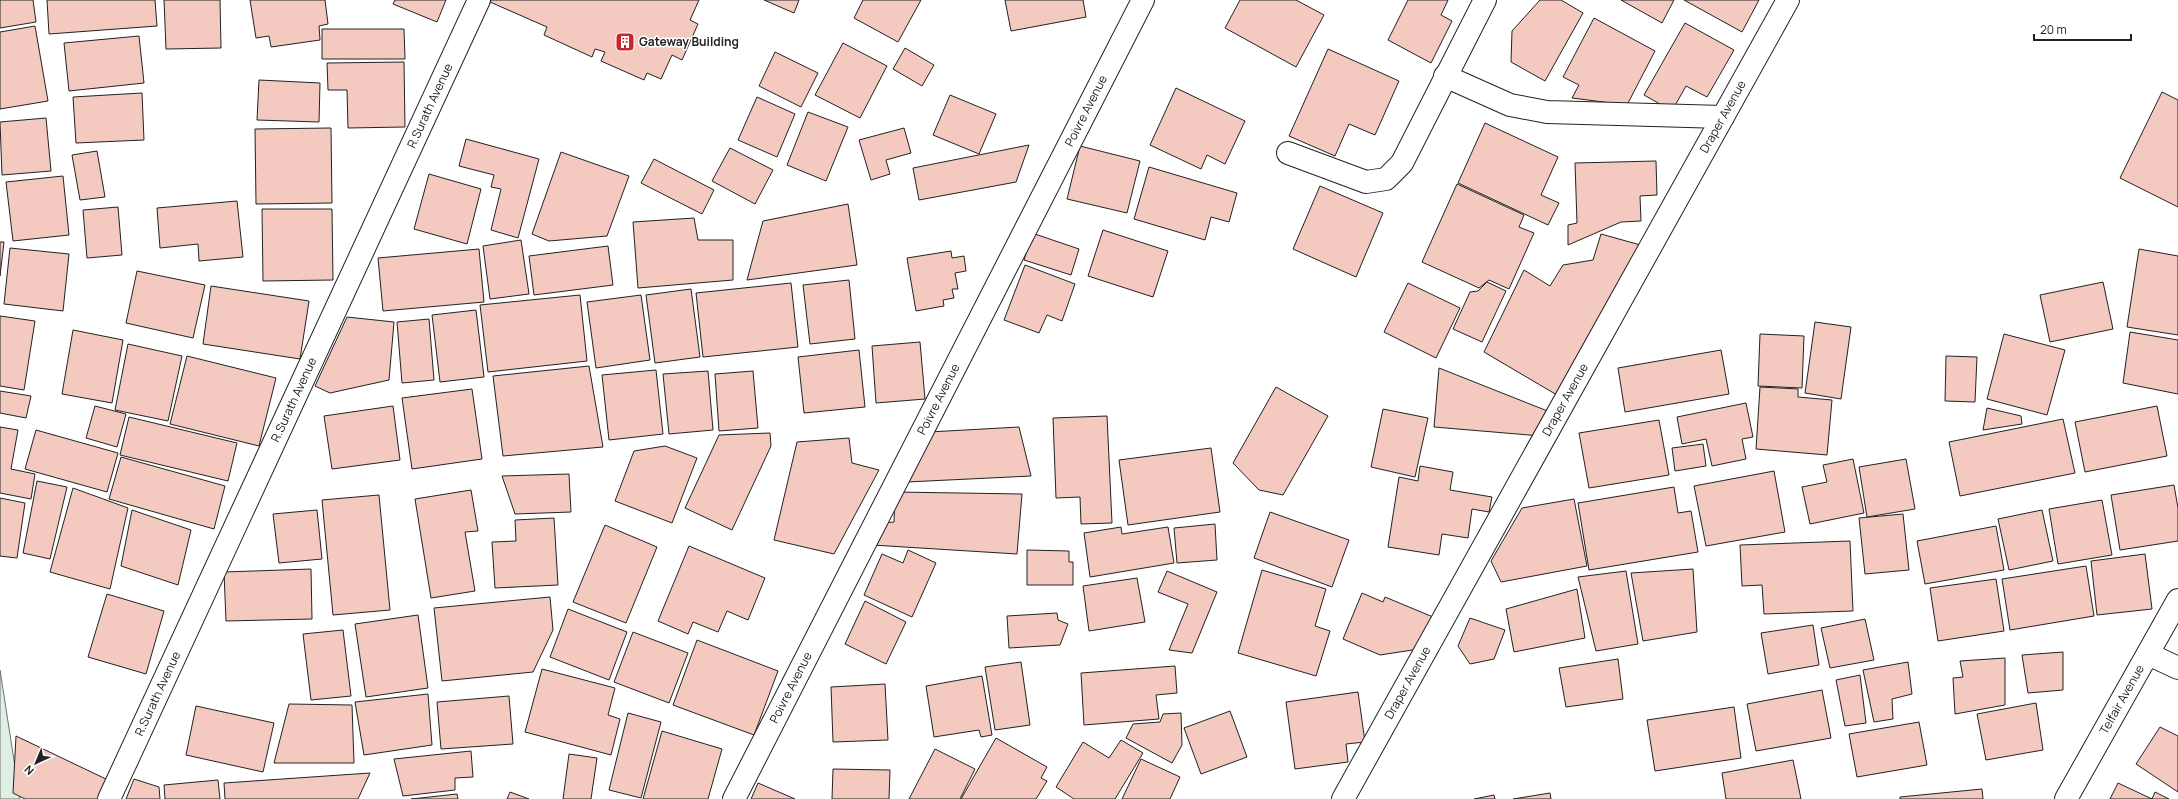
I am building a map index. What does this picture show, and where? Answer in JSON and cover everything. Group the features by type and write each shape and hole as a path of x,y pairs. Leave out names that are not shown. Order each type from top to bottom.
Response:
{"street":[{"name":"R.Surath Avenue","path":"109,799 479,0"},
{"name":"Poivre Avenue","path":"734,799 1143,0"},
{"path":"1288,153 1366,182 1386,179 1402,163 1485,0"},
{"name":"Draper Avenue","path":"1342,799 1788,0"},
{"path":"1445,76 1510,105 1547,112 1723,117"},
{"name":"Telfair Avenue","path":"2066,799 2178,600"},
{"path":"2148,654 2178,668"}],"green space":[{"path":"0,670 20,799 0,799"}],"building":[{"path":"0,0 33,0 36,22 0,28"},
{"path":"47,0 155,0 157,26 49,34"},
{"path":"164,0 220,0 221,48 166,49"},
{"path":"250,0 325,0 328,24 319,26 320,40 271,47 269,36 256,38"},
{"path":"395,0 446,0 437,22 393,4"},
{"name":"Gateway Building","path":"491,0 699,0 690,20 698,24 682,60 672,55 661,79 647,73 644,80 601,61 605,52 595,49 592,57 544,35 547,27 490,2"},
{"path":"764,0 799,0 794,13"},
{"path":"863,0 921,0 898,42 854,18"},
{"path":"1005,0 1083,0 1086,17 1011,31"},
{"path":"1240,0 1296,0 1324,15 1296,67 1225,28"},
{"path":"1408,0 1448,0 1441,15 1452,21 1431,63 1388,40"},
{"path":"1540,0 1561,0 1583,13 1545,81 1511,62 1512,31"},
{"path":"1621,0 1674,0 1662,23"},
{"path":"1684,0 1759,0 1742,32"},
{"path":"1594,18 1655,51 1627,105 1572,98 1579,85 1563,77"},
{"path":"1685,23 1734,50 1707,97 1686,86 1672,111 1644,95"},
{"path":"35,26 48,101 0,109 0,32"},
{"path":"322,29 404,29 405,59 322,59"},
{"path":"139,36 144,83 69,91 64,43"},
{"path":"843,43 887,66 860,118 815,95"},
{"path":"905,48 934,65 922,86 893,69"},
{"path":"1328,49 1399,81 1375,135 1349,124 1335,156 1289,136"},
{"path":"775,52 818,73 801,107 759,86"},
{"path":"404,62 405,127 348,128 347,90 328,90 327,63"},
{"path":"259,80 320,83 319,122 257,120"},
{"path":"1176,88 1245,121 1225,164 1207,155 1201,169 1150,145"},
{"path":"2162,92 2178,100 2178,207 2120,178"},
{"path":"142,93 144,140 76,143 73,97"},
{"path":"950,95 996,114 979,154 933,135"},
{"path":"757,97 795,114 777,157 738,140"},
{"path":"808,112 848,127 826,181 787,165"},
{"path":"46,118 51,171 2,175 0,122"},
{"path":"1485,123 1558,157 1541,195 1559,203 1548,225 1458,183"},
{"path":"331,128 332,203 256,204 255,129"},
{"path":"904,128 911,153 886,160 890,174 871,180 859,140"},
{"path":"466,139 539,159 518,238 491,230 501,189 491,187 494,175 459,166"},
{"path":"1029,145 1016,182 919,200 913,168"},
{"path":"1080,146 1140,161 1127,213 1067,199"},
{"path":"730,148 773,170 755,204 712,181"},
{"path":"97,151 105,197 80,200 72,155"},
{"path":"561,152 629,176 607,236 549,241 532,234"},
{"path":"654,159 714,190 702,214 641,183"},
{"path":"1656,161 1657,195 1640,196 1641,221 1621,222 1568,245 1568,225 1577,223 1575,163"},
{"path":"1149,167 1237,193 1229,222 1211,217 1205,240 1134,219"},
{"path":"429,174 481,189 467,244 414,229"},
{"path":"63,176 69,235 13,241 6,182"},
{"path":"1457,184 1524,215 1519,227 1534,233 1509,289 1489,280 1479,288 1422,262"},
{"path":"1320,186 1383,213 1356,277 1293,249"},
{"path":"237,201 243,257 199,261 198,244 160,248 157,208"},
{"path":"848,204 857,265 747,280 763,221"},
{"path":"118,207 122,255 87,258 83,210"},
{"path":"262,209 332,209 333,280 263,281"},
{"path":"694,218 698,240 733,240 733,280 638,288 633,222"},
{"path":"1103,230 1168,251 1153,297 1088,276"},
{"path":"1032,233 1079,249 1071,275 1024,260"},
{"path":"1601,234 1644,246 1557,395 1484,352 1524,270 1550,286 1563,265 1593,260"},
{"path":"521,240 529,294 490,299 483,246"},
{"path":"0,242 4,242 0,276"},
{"path":"608,246 613,285 534,295 529,256"},
{"path":"10,248 69,254 63,311 4,304"},
{"path":"479,249 484,302 383,311 378,258"},
{"path":"2139,249 2178,256 2178,335 2127,327"},
{"path":"951,251 952,258 964,256 966,271 955,273 958,289 952,289 954,298 943,300 944,306 916,311 907,258"},
{"path":"1025,265 1075,284 1062,321 1047,315 1039,333 1004,320"},
{"path":"137,271 205,285 193,338 126,323"},
{"path":"849,280 855,339 810,344 803,285"},
{"path":"1487,282 1506,291 1482,342 1453,329 1470,292 1478,291"},
{"path":"2103,282 2113,329 2050,342 2040,295"},
{"path":"791,283 798,347 703,357 696,293"},
{"path":"1408,283 1460,308 1436,358 1384,332"},
{"path":"211,286 309,301 300,359 203,344"},
{"path":"691,289 700,357 655,363 646,295"},
{"path":"580,295 587,361 488,372 480,305"},
{"path":"641,295 650,360 596,368 587,302"},
{"path":"476,310 484,377 440,382 432,315"},
{"path":"0,316 35,321 24,390 0,386"},
{"path":"347,317 394,322 389,380 330,393 315,386"},
{"path":"429,319 434,380 402,383 397,322"},
{"path":"1815,322 1851,327 1841,399 1805,393"},
{"path":"73,330 123,340 112,403 62,394"},
{"path":"2130,332 2178,340 2178,394 2123,383"},
{"path":"1760,334 1804,336 1802,388 1758,386"},
{"path":"2004,334 2065,350 2047,415 1987,399"},
{"path":"920,342 925,399 876,403 872,346"},
{"path":"128,344 182,356 168,421 115,410"},
{"path":"859,350 865,407 804,413 798,357"},
{"path":"1721,350 1729,394 1625,412 1618,368"},
{"path":"187,356 276,378 259,446 170,424"},
{"path":"1946,356 1977,357 1975,402 1945,401"},
{"path":"589,366 603,447 503,456 493,376"},
{"path":"1439,368 1550,412 1541,436 1434,427"},
{"path":"656,370 663,434 609,440 602,375"},
{"path":"708,371 713,430 669,434 663,374"},
{"path":"753,371 758,428 719,431 715,374"},
{"path":"1276,387 1328,416 1283,495 1259,490 1233,463"},
{"path":"1760,387 1798,389 1798,397 1832,400 1827,455 1756,449"},
{"path":"472,389 482,459 412,469 402,398"},
{"path":"0,391 31,396 26,418 0,413"},
{"path":"1746,403 1753,437 1742,439 1746,459 1712,466 1706,439 1682,444 1677,417"},
{"path":"95,406 126,414 117,447 86,438"},
{"path":"393,406 400,460 332,469 324,416"},
{"path":"2157,406 2167,456 2085,472 2075,422"},
{"path":"1987,408 2021,416 2022,424 1983,430"},
{"path":"1383,409 1428,418 1415,477 1371,467"},
{"path":"1107,416 1112,523 1081,524 1080,497 1056,498 1053,418"},
{"path":"129,417 237,443 228,481 120,455"},
{"path":"2063,419 2075,473 1960,496 1949,442"},
{"path":"1659,420 1669,475 1589,488 1579,433"},
{"path":"0,427 18,430 11,469 35,474 31,499 0,493"},
{"path":"1019,427 1031,476 907,482 929,432"},
{"path":"36,430 118,453 107,492 25,469"},
{"path":"770,433 771,446 732,530 685,508 719,435"},
{"path":"849,438 852,463 879,470 834,554 774,540 797,442"},
{"path":"1703,444 1706,466 1675,471 1672,448"},
{"path":"665,446 697,458 672,523 615,501 634,451"},
{"path":"1211,448 1220,512 1128,525 1119,460"},
{"path":"121,457 225,486 214,529 109,499"},
{"path":"1853,459 1864,513 1810,524 1802,487 1827,482 1823,465"},
{"path":"1906,459 1915,509 1867,517 1859,467"},
{"path":"1420,466 1453,472 1450,490 1492,497 1489,512 1472,509 1468,538 1442,534 1439,555 1388,547 1399,477 1418,481"},
{"path":"1774,471 1785,532 1706,546 1694,486"},
{"path":"569,474 571,512 515,514 502,476"},
{"path":"37,481 67,487 50,559 23,553"},
{"path":"2174,485 2178,508 2178,541 2120,550 2111,495"},
{"path":"1674,487 1678,513 1691,511 1698,552 1589,570 1578,503"},
{"path":"73,488 128,508 110,589 50,572"},
{"path":"471,490 478,531 465,532 475,591 431,598 415,499"},
{"path":"895,492 1022,494 1017,554 872,545 883,523 894,522"},
{"path":"379,495 390,610 333,615 322,500"},
{"path":"0,498 25,503 17,558 0,556"},
{"path":"1574,499 1587,566 1501,582 1491,561 1522,508"},
{"path":"2102,500 2112,555 2058,564 2049,509"},
{"path":"132,510 191,530 178,585 121,566"},
{"path":"317,510 322,559 279,563 273,514"},
{"path":"2042,510 2053,561 2009,570 1998,519"},
{"path":"1270,512 1349,540 1332,587 1254,558"},
{"path":"1903,514 1909,570 1865,574 1859,518"},
{"path":"554,518 558,585 495,588 492,542 516,541 515,520"},
{"path":"1215,524 1217,560 1177,563 1174,528"},
{"path":"605,525 657,547 626,623 573,602"},
{"path":"1996,526 2004,570 1925,584 1917,541"},
{"path":"1121,527 1122,534 1168,527 1174,563 1090,577 1084,533"},
{"path":"1850,541 1853,611 1764,614 1762,585 1742,586 1740,545"},
{"path":"689,546 765,578 748,620 727,611 718,632 693,622 688,634 658,621"},
{"path":"908,550 936,563 912,617 864,595 882,554 903,563"},
{"path":"1027,550 1069,551 1069,562 1073,562 1073,585 1027,585"},
{"path":"2145,554 2152,609 2097,615 2091,561"},
{"path":"2086,566 2094,616 2010,630 2002,579"},
{"path":"311,569 312,619 226,621 224,572"},
{"path":"1693,569 1697,632 1643,641 1631,573"},
{"path":"1262,570 1326,589 1315,626 1330,631 1316,676 1238,653"},
{"path":"1167,571 1217,592 1192,653 1169,650 1188,604 1158,592"},
{"path":"1626,571 1638,644 1596,651 1578,577"},
{"path":"1137,578 1145,622 1089,631 1083,586"},
{"path":"1996,579 2004,631 1938,641 1930,588"},
{"path":"1577,589 1585,638 1514,652 1506,609"},
{"path":"1362,593 1383,602 1385,597 1433,617 1419,649 1380,655 1343,639"},
{"path":"107,594 164,611 146,674 88,657"},
{"path":"550,597 553,630 533,672 442,681 434,608"},
{"path":"865,601 906,622 886,664 845,644"},
{"path":"568,609 627,632 609,680 550,657"},
{"path":"1057,613 1058,620 1068,624 1060,645 1009,648 1007,616"},
{"path":"418,615 428,688 366,697 355,624"},
{"path":"1470,618 1505,630 1494,659 1470,664 1458,646"},
{"path":"1865,619 1874,660 1830,668 1821,628"},
{"path":"1813,625 1819,665 1768,674 1761,633"},
{"path":"343,630 351,696 311,700 303,634"},
{"path":"633,632 688,653 669,703 614,682"},
{"path":"697,640 778,671 754,735 673,705"},
{"path":"2063,652 2063,690 2028,693 2022,655"},
{"path":"2005,658 2005,705 1955,714 1953,678 1963,677 1960,661"},
{"path":"1618,659 1623,699 1566,707 1559,668"},
{"path":"1021,662 1030,725 995,730 985,667"},
{"path":"1908,662 1912,694 1892,699 1893,719 1874,722 1863,670"},
{"path":"1175,666 1177,693 1156,695 1159,719 1084,725 1081,673"},
{"path":"542,669 615,688 608,715 620,719 611,755 525,732"},
{"path":"1860,675 1866,723 1845,726 1836,680"},
{"path":"982,676 992,735 981,737 979,730 934,737 926,686"},
{"path":"885,684 888,740 833,742 831,687"},
{"path":"1822,690 1831,738 1756,751 1747,704"},
{"path":"1358,692 1365,742 1346,744 1348,762 1295,769 1286,702"},
{"path":"428,694 432,745 364,755 355,702"},
{"path":"509,696 513,744 441,749 437,702"},
{"path":"2036,703 2043,750 1986,760 1977,714"},
{"path":"289,704 352,705 354,763 274,763"},
{"path":"196,706 274,723 263,772 186,755"},
{"path":"1734,707 1741,758 1655,771 1647,720"},
{"path":"1230,711 1247,757 1201,774 1184,728"},
{"path":"628,713 661,722 641,798 609,790"},
{"path":"1181,713 1182,745 1172,763 1126,738 1133,724 1160,722 1163,714"},
{"path":"1919,722 1927,765 1857,777 1849,734"},
{"path":"2160,727 2178,736 2178,792 2136,764"},
{"path":"662,731 722,749 708,799 643,799"},
{"path":"16,736 108,780 99,799 25,799 13,793"},
{"path":"996,738 1047,767 1041,778 1047,781 1036,799 961,799"},
{"path":"1121,740 1143,753 1115,799 1074,799 1056,787 1083,742 1109,758"},
{"path":"935,749 975,769 960,799 909,799"},
{"path":"471,751 473,777 455,778 455,790 403,796 394,759"},
{"path":"569,754 597,758 591,799 563,799"},
{"path":"1141,759 1180,777 1170,799 1122,799"},
{"path":"1793,760 1801,799 1726,799 1722,773"},
{"path":"833,769 890,770 889,799 832,799"},
{"path":"370,773 358,799 225,799 224,783"},
{"path":"134,779 159,787 160,799 126,799"},
{"path":"218,780 220,799 165,799 164,785"},
{"path":"758,783 795,799 751,799"},
{"path":"2118,783 2152,799 2110,799"},
{"path":"1982,789 1983,799 1900,799 1900,797"},
{"path":"510,792 529,799 507,799"},
{"path":"2155,792 2169,799 2152,799"},
{"path":"1550,793 1551,799 1513,799"},
{"path":"457,794 458,799 411,799"},
{"path":"1494,795 1495,799 1474,799"}],"place":[{"name":"Gateway Building","path":"625,42"}]}
